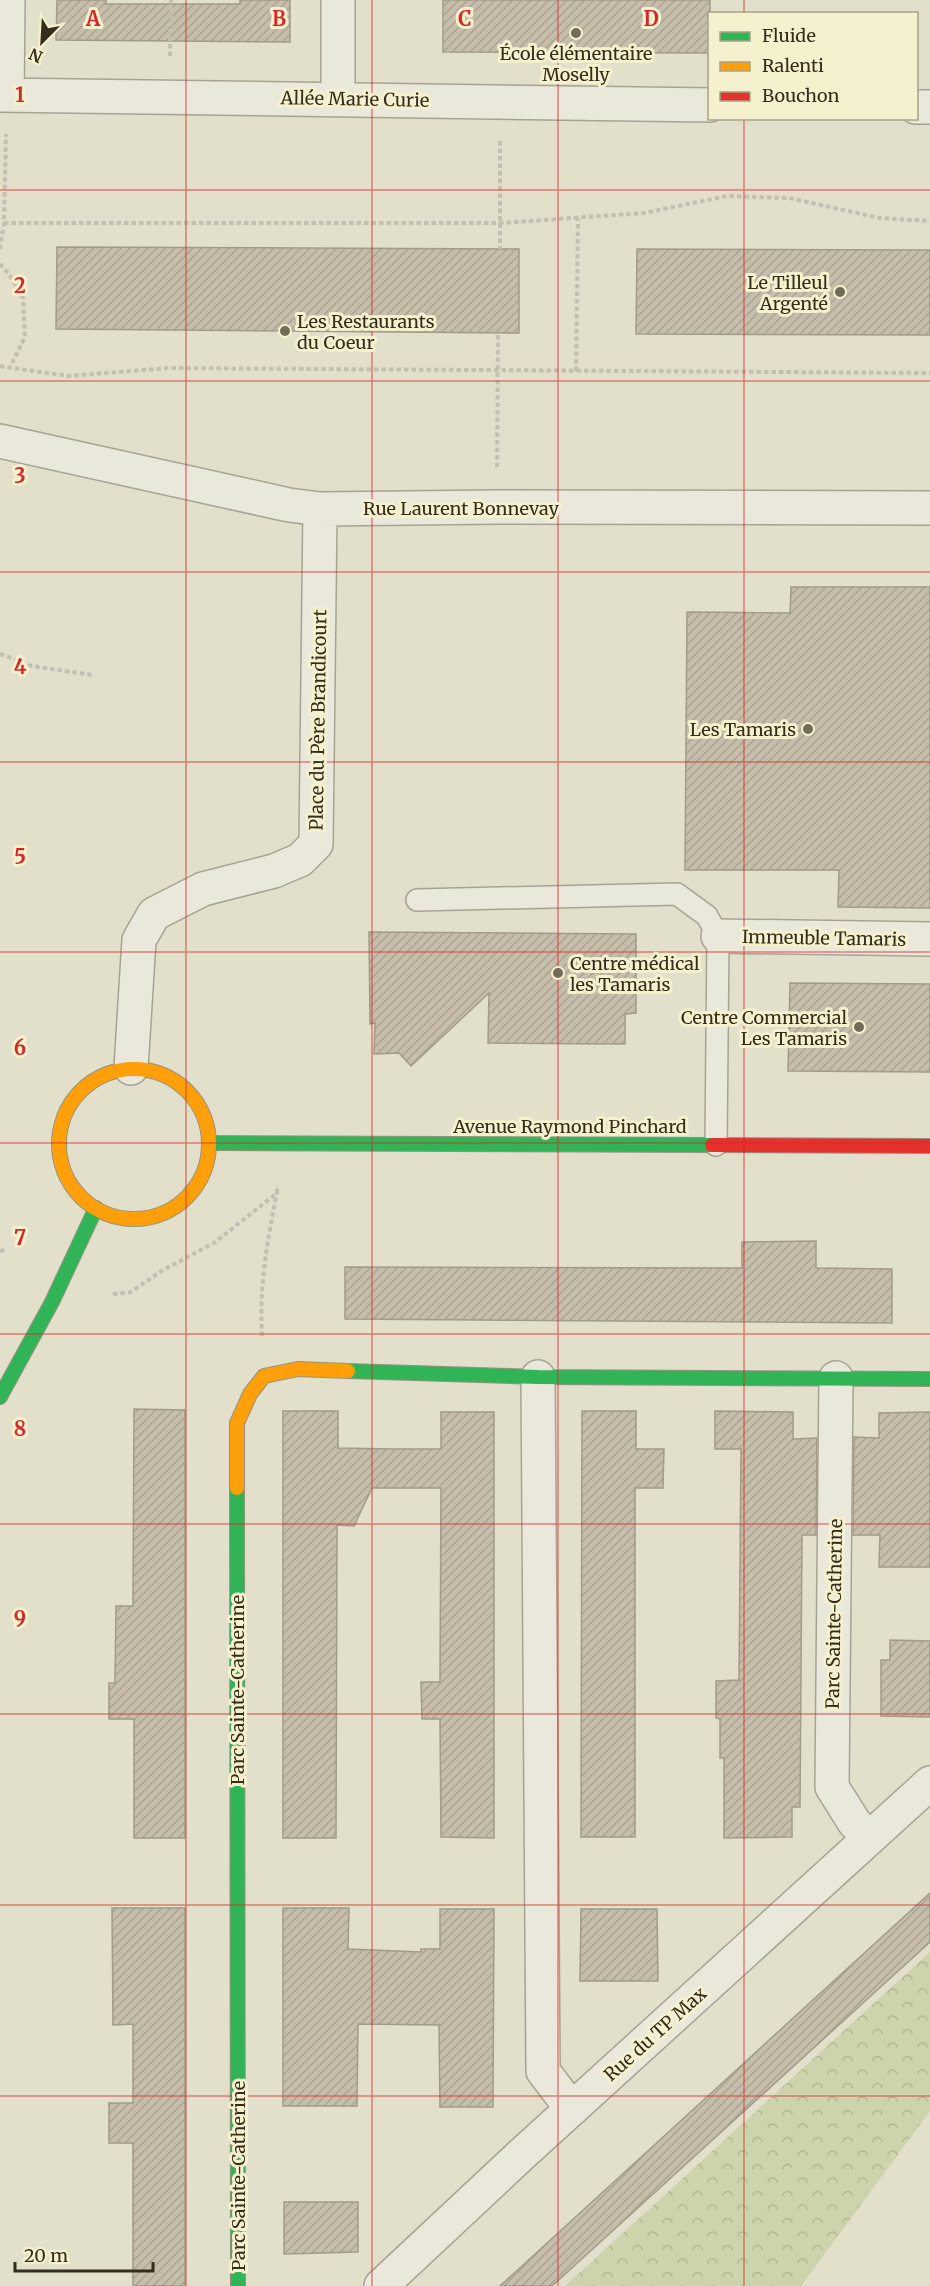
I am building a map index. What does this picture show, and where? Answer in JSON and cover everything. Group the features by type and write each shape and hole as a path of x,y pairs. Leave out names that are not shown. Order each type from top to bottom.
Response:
{"street":[{"path":"3,95 8,0"},
{"path":"338,0 338,99"},
{"name":"Allée Marie Curie","path":"3,95 708,105"},
{"name":"Rue Laurent Bonnevay","path":"0,441 289,505 320,509 930,508"},
{"name":"Place du Père Brandicourt","path":"131,1068 140,940 154,914 203,889 274,871 300,860 316,844 320,509"},
{"name":"Immeuble Tamaris","path":"718,936 930,939"},
{"path":"131,1068 160,1073 186,1090 203,1114 210,1143 206,1166 196,1186 181,1203 161,1214 139,1218 117,1217 96,1208 79,1195 67,1177 60,1157 59,1136 64,1115 75,1097 91,1082 110,1073 131,1068"},
{"name":"Avenue Raymond Pinchard","path":"210,1143 930,1146"},
{"path":"0,1397 52,1302 96,1208"},
{"path":"264,1376 298,1369 538,1377 930,1379"},
{"name":"Parc Sainte-Catherine","path":"238,2286 237,1424 250,1394 264,1376"},
{"path":"538,1377 543,2071 572,2109"},
{"name":"Parc Sainte-Catherine","path":"836,1378 832,1787 854,1822 869,1838"},
{"name":"Rue du TP Max","path":"381,2286 930,1783"}],"lane":[{"path":"417,900 677,894 707,916 718,936 716,1145"}],"path":[{"path":"169,96 171,0"},
{"path":"0,249 4,223 3,95"},
{"path":"499,102 500,249"},
{"path":"4,223 500,223 644,213 728,196 789,198 880,218 930,220"},
{"path":"576,371 578,218"},
{"path":"0,264 11,277 23,298 25,336 10,367"},
{"path":"498,333 496,371 498,507"},
{"path":"0,366 68,376 168,368 930,373"},
{"path":"0,654 32,666 92,675"},
{"path":"264,1376 261,1316 266,1246 277,1193 277,1143"},
{"path":"113,1293 131,1292 163,1270 214,1243 277,1193"}],"green space":[{"path":"930,1952 930,2111 801,2286 565,2286"}],"building":[{"path":"57,0 106,0 106,4 240,4 240,0 290,0 290,42 56,40"},
{"name":"École élémentaire Moselly","path":"443,0 710,0 708,53 443,52"},
{"path":"57,247 519,249 519,333 56,329"},
{"name":"Le Tilleul Argenté","path":"637,249 930,250 930,335 636,334"},
{"name":"Les Tamaris","path":"791,587 930,587 930,908 838,907 839,870 685,870 687,612 790,613"},
{"path":"369,932 636,934 636,1013 625,1014 625,1044 488,1043 489,993 411,1066 399,1053 374,1054 375,1023 370,1024"},
{"name":"Centre Commercial Les Tamaris","path":"790,983 930,984 930,1072 788,1071"},
{"path":"816,1241 816,1268 892,1269 892,1323 345,1319 345,1267 742,1268 742,1242"},
{"path":"134,1409 185,1410 185,1838 134,1838 134,1719 109,1719 109,1683 115,1683 116,1606 133,1606"},
{"path":"283,1411 338,1411 338,1448 395,1449 441,1449 441,1412 494,1412 494,1838 441,1837 440,1719 422,1719 421,1682 440,1682 441,1488 372,1488 354,1526 337,1525 336,1838 283,1838"},
{"path":"582,1411 636,1411 636,1449 664,1449 663,1488 635,1488 635,1837 581,1837"},
{"path":"715,1411 793,1412 793,1439 817,1438 816,1535 802,1535 800,1807 792,1807 792,1837 724,1838 724,1758 720,1758 720,1719 716,1718 716,1681 739,1680 741,1449 715,1449"},
{"path":"930,1412 930,1567 879,1567 880,1535 853,1535 854,1437 879,1438 879,1413"},
{"path":"890,1640 930,1641 930,1717 881,1716 881,1660 890,1660"},
{"path":"930,1893 930,1942 552,2286 500,2286"},
{"path":"112,1908 185,1908 185,2286 133,2286 133,2143 109,2143 109,2103 133,2103 133,2024 113,2025"},
{"path":"283,1908 349,1908 348,1949 421,1952 421,1949 440,1949 440,1909 494,1909 493,2107 440,2107 439,2025 358,2024 357,2106 283,2106"},
{"path":"581,1909 657,1909 658,1981 580,1981"},
{"path":"284,2202 358,2202 358,2252 284,2254"}],"traffic: fast":[{"path":"210,1143 712,1145"},
{"path":"0,1397 52,1302 96,1208"},
{"path":"348,1371 538,1377 930,1379"},
{"path":"237,1488 238,2286"}],"traffic: slow":[{"path":"134,1069 163,1075 187,1091 203,1115 209,1144 203,1173 187,1197 163,1213 134,1219 105,1213 81,1197 65,1173 59,1144 65,1115 81,1091 105,1075 134,1069"},
{"path":"237,1488 237,1423 250,1394 264,1376 298,1369 348,1371"}],"traffic: jam":[{"path":"712,1145 930,1146"}],"place":[{"name":"École élémentaire Moselly","path":"576,33"},
{"name":"Le Tilleul Argenté","path":"840,292"},
{"name":"Les Restaurants du Coeur","path":"285,331"},
{"name":"Les Tamaris","path":"808,729"},
{"name":"Centre médical les Tamaris","path":"558,973"},
{"name":"Centre Commercial Les Tamaris","path":"859,1027"}]}
